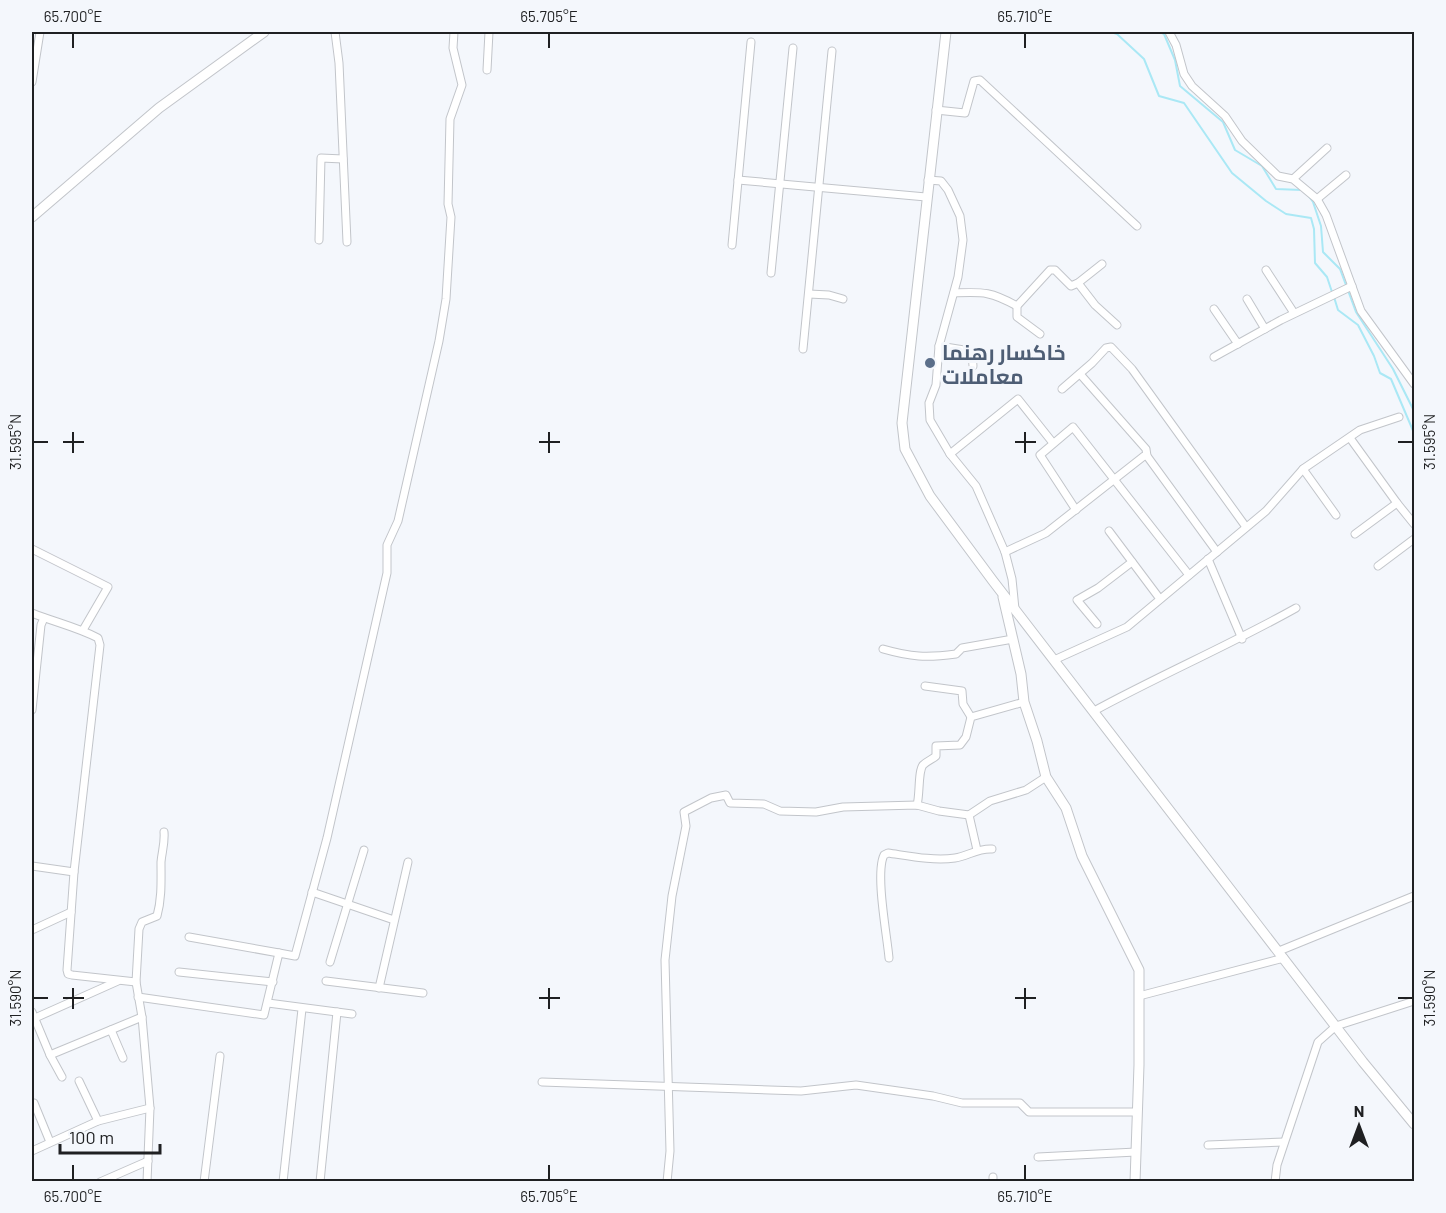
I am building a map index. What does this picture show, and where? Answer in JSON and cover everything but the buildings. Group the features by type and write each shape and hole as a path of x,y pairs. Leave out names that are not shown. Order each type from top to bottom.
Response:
{"street":[{"path":"32,82 40,32"},
{"path":"33,214 159,108 264,32"},
{"path":"335,32 339,63 347,242"},
{"path":"189,937 295,956 345,763 387,573 387,545 398,521 447,299 451,217 448,204 450,119 462,85 453,48 454,32"},
{"path":"488,70 489,32"},
{"path":"946,32 902,423 905,449 930,496 1002,593 1414,1124"},
{"path":"1169,32 1176,45 1184,74 1192,86 1225,116 1242,141 1278,176 1293,179 1317,199 1326,215 1361,311 1414,384"},
{"path":"732,245 751,42"},
{"path":"771,273 794,48"},
{"path":"803,349 832,51"},
{"path":"936,110 965,113 974,81 980,80 1137,226"},
{"path":"1293,179 1327,148"},
{"path":"319,240 321,158 344,159"},
{"path":"1317,199 1346,174"},
{"path":"738,180 926,197"},
{"path":"928,180 941,181 948,190 960,216 963,240 958,277 939,346 936,385 929,404 930,420 950,454 976,486 1005,552 1012,579 1015,609"},
{"path":"1040,334 1017,317 1017,306 1052,269 1070,285 1078,283 1102,264"},
{"path":"1266,270 1294,313"},
{"path":"1078,283 1095,304 1117,325"},
{"path":"1214,357 1294,313 1352,286"},
{"path":"954,293 986,292 1017,306"},
{"path":"809,294 829,295 843,299"},
{"path":"1247,299 1265,329"},
{"path":"1214,309 1238,344"},
{"path":"939,346 964,350 973,354 973,366"},
{"path":"1062,388 1106,348 1111,347 1132,369 1246,527"},
{"path":"1080,374 1146,449 1147,456 1216,552"},
{"path":"950,454 1018,399 1053,443"},
{"path":"1054,660 1127,627 1266,511 1303,469 1360,430 1399,417"},
{"path":"1076,510 1041,455 1071,428 1075,428 1189,575"},
{"path":"1350,438 1414,524"},
{"path":"1005,552 1046,533 1144,456 1147,456"},
{"path":"1303,469 1336,515"},
{"path":"1355,534 1397,503"},
{"path":"1109,531 1160,600"},
{"path":"1378,566 1414,539"},
{"path":"32,549 108,587 82,630"},
{"path":"1208,559 1242,639"},
{"path":"1097,624 1077,600 1098,588 1132,562"},
{"path":"1002,593 1021,674 1024,702 1046,777 1066,808 1082,856 1139,970 1135,1182"},
{"path":"1094,711 1242,639 1296,609"},
{"path":"32,613 64,626 82,630 98,638 100,645 74,872 68,974 136,982"},
{"path":"32,710 41,625 44,618"},
{"path":"883,649 918,657 937,656 956,654 960,648 1013,639"},
{"path":"917,805 922,765 935,757 936,746 960,745 966,737 971,717 963,704 962,691 925,686"},
{"path":"971,717 1024,702"},
{"path":"667,1182 670,1151 665,960 672,896 686,826 684,812 711,798 726,795 730,802 764,804 780,811 816,812 843,807 917,805 969,815 990,801 1026,790 1046,777"},
{"path":"969,815 977,850"},
{"path":"147,1182 150,1108 142,1017 136,982 139,929 142,922 157,916 159,909 164,832"},
{"path":"889,958 881,877 884,855 888,853 957,858 977,850 992,849"},
{"path":"330,962 364,850"},
{"path":"379,988 408,862"},
{"path":"32,866 74,872"},
{"path":"312,892 394,920"},
{"path":"1139,996 1282,954 1414,896"},
{"path":"32,930 72,912"},
{"path":"138,997 264,1015 279,953"},
{"path":"179,972 273,982"},
{"path":"62,1077 33,1015 120,980"},
{"path":"326,981 423,993"},
{"path":"1275,1182 1284,1142 1318,1042 1336,1026 1414,1001"},
{"path":"268,1003 352,1014"},
{"path":"283,1182 302,1009"},
{"path":"320,1182 337,1012"},
{"path":"50,1055 142,1017"},
{"path":"111,1030 123,1058"},
{"path":"204,1182 220,1056"},
{"path":"79,1081 98,1121"},
{"path":"542,1082 801,1091 856,1085 933,1096 962,1103 1020,1103 1029,1112 1137,1112"},
{"path":"33,1103 50,1142"},
{"path":"32,1151 98,1121 150,1108"},
{"path":"1208,1146 1284,1142"},
{"path":"1038,1157 1136,1152"},
{"path":"100,1182 148,1161"}],"waterway":[{"path":"1111,32 1117,34 1144,59 1159,96 1184,103 1232,173 1286,214 1311,218 1314,229 1315,263 1327,277 1332,292"},
{"path":"1160,32 1164,34 1175,60 1180,86 1223,122 1235,150 1262,166 1276,189 1302,190"},
{"path":"1308,195 1313,202 1321,226 1323,252 1340,269 1356,312 1393,369 1414,411"},
{"path":"1334,297 1338,310 1358,325 1380,373 1391,379 1414,433"}],"place":[{"name":"خاکسار رهنما معاملات","path":"930,363"}]}
